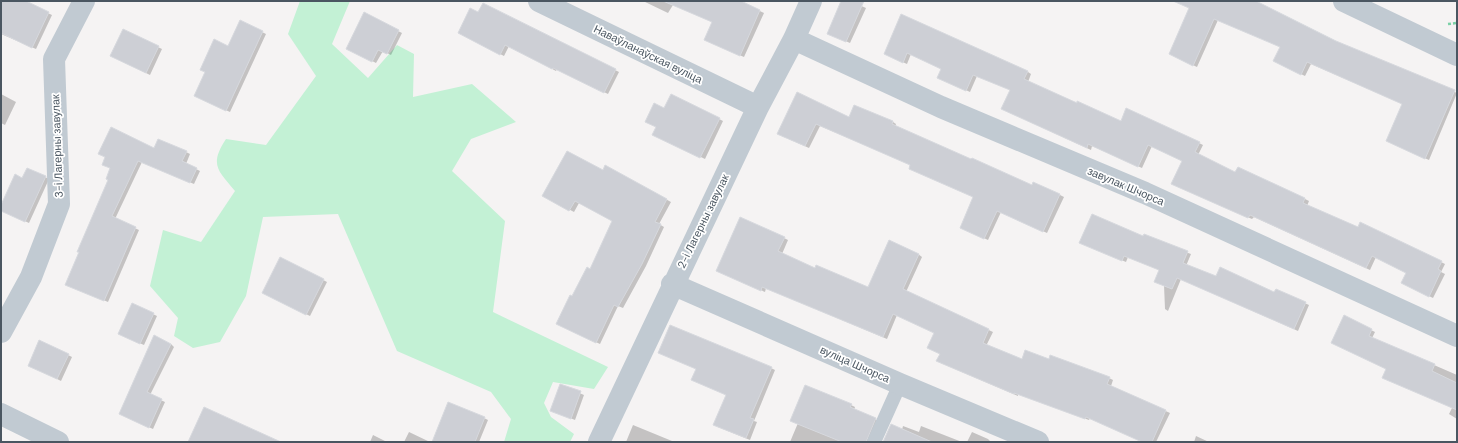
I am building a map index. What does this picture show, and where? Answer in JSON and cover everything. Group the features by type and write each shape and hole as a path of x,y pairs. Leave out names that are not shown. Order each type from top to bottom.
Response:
{"street":[{"name":"3-і Лагерны завулак","path":"1,332 31,277 59,204 54,59 84,1"},
{"name":"Наваўланаўская вуліца","path":"539,1 758,107"},
{"name":"2-і Лагерны завулак","path":"598,442 672,284 758,107 794,39 811,1"},
{"path":"1344,1 1457,55"},
{"name":"завулак Шчорса","path":"794,39 941,107 1145,193 1457,336"},
{"name":"вуліца Шчорса","path":"672,284 900,384 1038,442"},
{"path":"1,414 58,442"}],"lane":[{"path":"874,442 900,384"}],"green space":[{"path":"300,1 350,1 332,44 368,78 397,45 414,54 413,97 472,84 516,122 471,139 452,171 505,221 493,312 608,367 594,389 553,382 544,403 551,417 574,434 570,442 504,442 511,419 491,392 397,351 338,214 263,217 246,296 220,342 193,348 174,336 178,318 150,286 163,230 201,242 235,191 224,178 218,167 218,155 226,139 266,145 316,76 288,34"}],"building":[{"path":"1,1 26,1 49,12 32,48 1,33"},
{"path":"663,1 741,1 760,10 740,56 704,40 712,22"},
{"path":"841,1 864,1 846,42 827,34"},
{"path":"1173,1 1256,1 1336,41 1455,90 1425,159 1386,141 1402,104 1307,62 1301,75 1273,61 1280,47 1214,19 1193,66 1169,54 1189,8"},
{"path":"483,3 616,69 604,93 505,45 500,55 458,33 470,8 478,12"},
{"path":"364,12 399,30 387,54 378,50 372,62 346,49"},
{"path":"901,14 1028,71 1024,79 1121,121 1126,108 1200,142 1195,152 1235,172 1238,167 1305,198 1303,203 1358,227 1360,222 1442,261 1438,269 1441,271 1429,297 1401,283 1406,273 1372,256 1366,268 1250,215 1248,218 1171,184 1182,161 1148,145 1138,167 1088,144 1087,148 1001,109 1010,90 973,75 966,91 937,78 941,69 907,53 903,63 884,54"},
{"path":"240,20 263,31 226,111 194,96 205,72 200,70 214,39 228,46"},
{"path":"123,29 159,46 146,73 110,56"},
{"path":"797,92 849,117 854,105 893,121 892,124 971,159 972,158 1032,185 1033,182 1060,194 1043,232 997,211 984,239 960,228 973,197 909,169 910,165 816,124 805,146 777,134"},
{"path":"671,94 720,118 700,158 652,135 656,127 645,122 654,103 664,108"},
{"path":"111,127 154,148 158,139 187,151 182,161 197,168 190,183 138,161 112,216 136,227 104,301 65,285 79,252 77,252 108,180 106,179 110,168 102,165 105,157 98,154"},
{"path":"567,151 603,170 605,165 667,199 655,222 661,224 642,264 618,307 614,305 596,343 556,324 570,295 572,296 587,267 590,269 612,221 575,201 569,211 542,196"},
{"path":"27,168 46,176 25,222 1,211 1,205 15,174 22,178"},
{"path":"1092,214 1143,236 1144,234 1188,251 1183,263 1216,276 1220,267 1274,292 1276,289 1306,302 1294,329 1177,278 1172,289 1154,282 1159,270 1124,256 1122,261 1079,243"},
{"path":"740,217 785,237 778,251 815,268 816,265 868,287 889,240 919,254 903,289 989,329 983,343 1022,359 1025,350 1049,359 1050,355 1110,377 1107,384 1166,410 1152,442 1142,442 1086,417 1085,419 1014,394 936,361 940,354 927,348 934,333 893,314 883,337 762,287 761,291 716,271"},
{"path":"280,257 324,279 306,315 262,293"},
{"path":"132,303 154,313 140,344 118,334"},
{"path":"1344,315 1372,329 1369,336 1435,364 1432,371 1457,383 1457,410 1382,378 1386,369 1331,343"},
{"path":"670,325 772,367 750,418 754,419 746,438 713,425 726,395 691,380 696,369 658,353"},
{"path":"154,335 171,344 147,392 162,399 149,428 119,414"},
{"path":"39,340 69,354 57,379 28,366"},
{"path":"560,384 581,391 571,419 550,411"},
{"path":"805,385 852,404 850,407 876,418 866,442 842,442 790,421"},
{"path":"448,402 485,417 475,442 432,442"},
{"path":"204,407 281,442 188,442"},
{"path":"891,424 932,442 883,442"}]}
